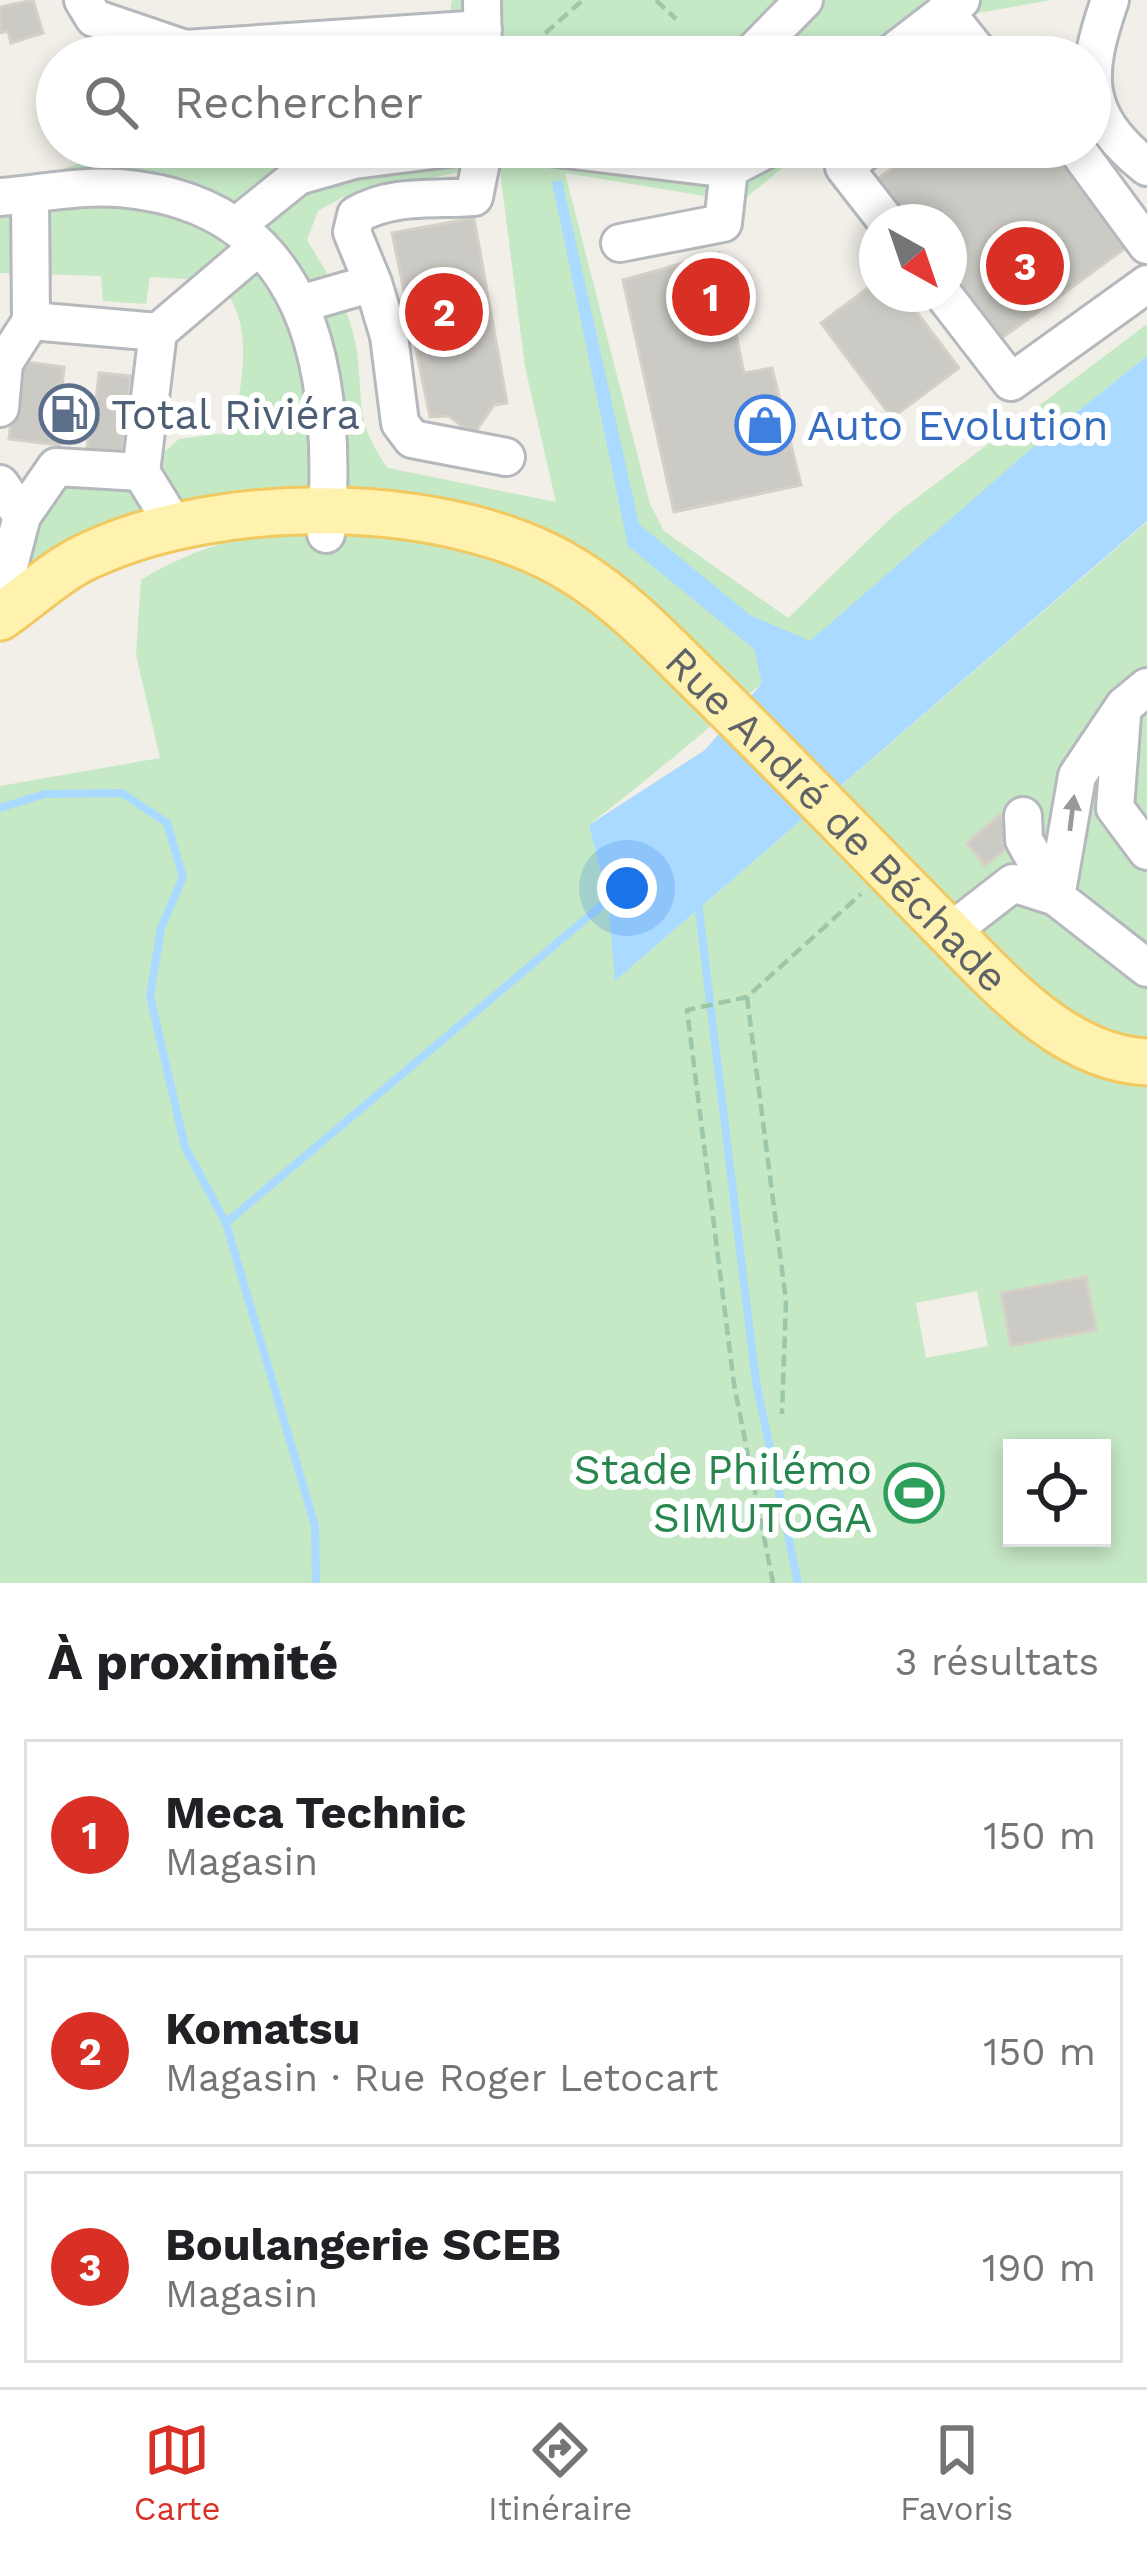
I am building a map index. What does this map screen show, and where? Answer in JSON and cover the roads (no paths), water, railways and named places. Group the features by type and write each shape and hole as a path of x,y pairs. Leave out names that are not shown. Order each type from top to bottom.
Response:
{"main road":[{"name":"Rue André de Béchade","path":"0,616 88,555 175,527 270,509 327,522"},
{"name":"Rue André de Béchade","path":"0,646 111,577 230,537 327,522 416,518 539,550 610,598 722,703 1029,1012 1120,1061 1147,1062"}],"street":[{"path":"83,0 94,18 147,36"},
{"path":"769,36 804,0"},
{"path":"1098,36 1110,0"},
{"path":"914,36 953,6 970,36"},
{"path":"379,36 483,29"},
{"path":"1111,131 1147,167"},
{"path":"175,527 141,472 158,332 298,176 326,168"},
{"path":"480,168 474,197 375,204 356,215 352,232 374,283 389,336 400,423 412,439 506,457"},
{"path":"713,168 733,168"},
{"path":"846,168 873,204"},
{"path":"1090,168 1147,245"},
{"path":"620,243 723,223 729,170"},
{"path":"0,407 4,363 31,321 15,196 116,188 172,196 248,236 292,286 324,376 327,522"},
{"path":"300,304 374,283"},
{"path":"957,312 1011,382 1147,284"},
{"path":"31,321 158,332"},
{"path":"0,578 10,562 22,516 56,467 141,472"},
{"path":"0,484 22,516"},
{"path":"1135,697 1115,751 1115,808 1147,851"},
{"path":"1056,898 1077,776 1135,697"},
{"path":"1023,816 1024,840 1056,898"},
{"path":"950,932 1012,883 1056,898 1147,968"}],"water":[{"path":"562,180 639,524 750,615 810,641 1038,443 1147,356 1147,521 615,981 608,900 589,825 705,750 762,683 754,649 628,546 552,182"}],"waterway":[{"path":"0,808 45,794 122,793 167,823 183,877 161,928 150,996 185,1147 226,1223"},
{"path":"316,1583 315,1526 226,1223 608,900"},
{"path":"698,902 756,1382 798,1583"}],"place":[{"name":"Boulangerie SCEB","path":"1025,266"},
{"name":"Meca Technic","path":"711,297"},
{"name":"Komatsu","path":"444,312"},
{"name":"Total Riviéra","path":"69,414"},
{"name":"Auto Evolution","path":"765,425"},
{"name":"Stade Philémo SIMUTOGA","path":"914,1493"}]}
